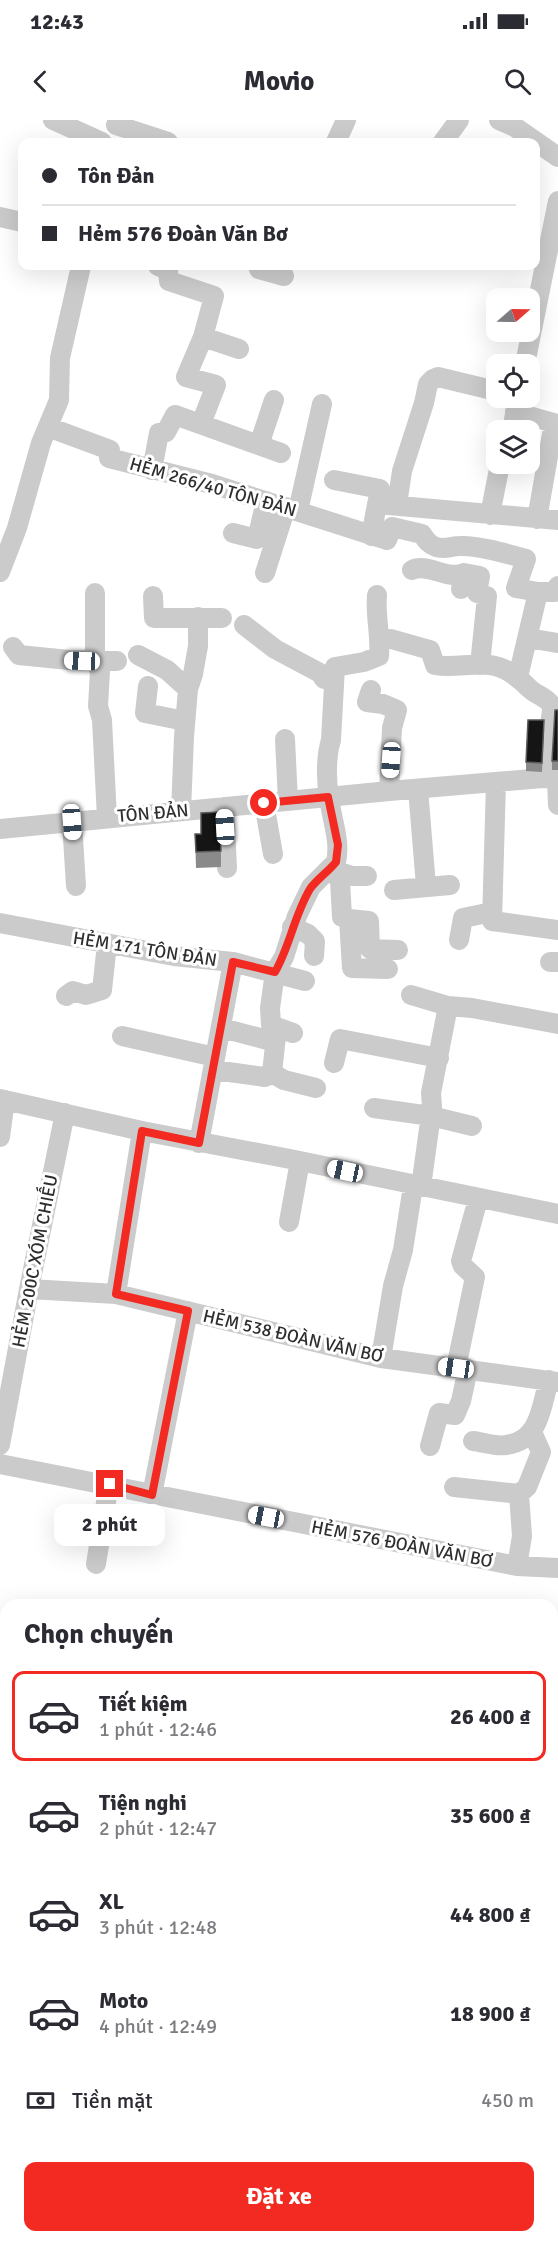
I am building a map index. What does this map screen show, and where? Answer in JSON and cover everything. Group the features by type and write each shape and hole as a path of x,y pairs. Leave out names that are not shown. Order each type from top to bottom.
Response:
{"street":[{"path":"53,120 95,138"},
{"path":"338,138 346,120"},
{"path":"446,138 459,120"},
{"path":"499,120 531,138"},
{"path":"107,138 117,122 158,138"},
{"path":"540,144 558,157"},
{"path":"527,354 548,237 558,201"},
{"path":"0,217 18,221"},
{"path":"0,572 17,528 48,427 59,400 60,358 80,270"},
{"path":"168,270 169,281 214,296 203,337 186,377 216,385 201,424"},
{"path":"265,270 284,276"},
{"path":"203,337 239,349"},
{"path":"397,505 402,471 428,384 438,377 486,389"},
{"path":"259,445 274,400"},
{"path":"264,573 292,509 322,404"},
{"path":"515,413 554,423 537,519"},
{"path":"152,470 159,433 166,432 175,415 281,453"},
{"name":"HẺM 266/40 TÔN ĐẢN","path":"48,427 110,450 109,458 266,501 379,538"},
{"path":"490,515 497,474"},
{"path":"334,480 380,489 377,504 379,538"},
{"path":"233,533 257,539 266,501"},
{"path":"377,504 558,520"},
{"path":"379,538 392,527 422,534 428,543 437,547 448,549 460,546 490,550 526,559 516,588 555,592 558,586"},
{"path":"412,570 418,568 456,575 463,581 480,576 477,593 487,596 480,665"},
{"path":"518,677 538,592"},
{"path":"95,593 95,661 100,671 98,706 102,720 107,818"},
{"path":"282,1034 271,1025 270,1008 275,972 284,957 292,927 311,887 336,862 338,845 328,797 328,749 331,740 335,667 364,662 379,656 377,595"},
{"path":"153,596 154,618 222,618"},
{"path":"181,811 185,721 188,689 194,674 198,646 198,617"},
{"path":"243,625 275,649 320,673 324,679 334,681"},
{"path":"528,638 556,643"},
{"path":"391,639 430,650 435,665 494,666 518,677 536,694 546,699 555,713 549,726 553,779 558,805"},
{"path":"13,647 19,655 117,661"},
{"path":"138,655 167,670 188,689"},
{"path":"148,686 145,713 185,721"},
{"path":"371,690 367,702 383,704 397,710 392,728 389,791"},
{"path":"285,739 288,801"},
{"name":"TÔN ĐẢN","path":"0,829 389,791 553,779"},
{"path":"492,917 496,783"},
{"path":"418,789 426,886"},
{"path":"264,803 273,854"},
{"path":"224,807 227,868"},
{"path":"72,822 76,886"},
{"path":"330,869 352,876 367,876"},
{"path":"330,869 340,880 342,917 369,921 370,949 398,950"},
{"path":"394,890 450,885"},
{"path":"459,940 463,918 492,917 558,930"},
{"path":"349,919 352,968 388,969"},
{"name":"HẺM 171 TÔN ĐẢN","path":"0,923 174,956 233,962 305,981"},
{"path":"292,927 308,934 315,941 314,956"},
{"path":"66,996 73,991 86,995 102,990 107,944"},
{"path":"199,1143 233,962"},
{"path":"411,995 448,1006 472,1008 558,1024"},
{"path":"381,1358 393,1286 403,1250 431,1116 431,1094 448,1006"},
{"path":"222,1028 282,1034"},
{"path":"282,1034 272,1073 284,1080 316,1088"},
{"path":"122,1036 265,1077"},
{"path":"334,1063 340,1039 438,1058"},
{"path":"0,1137 2,1099 199,1143 300,1161 558,1214"},
{"path":"374,1108 431,1116 472,1126"},
{"name":"HẺM 200C XÓM CHIẾU","path":"0,1445 65,1113"},
{"path":"116,1294 142,1131"},
{"path":"289,1222 300,1161"},
{"path":"430,1446 440,1413 455,1415 461,1401 462,1368 475,1277 461,1262 478,1199"},
{"name":"HẺM 538 ĐOÀN VĂN BƠ","path":"29,1289 116,1294 381,1358 554,1381"},
{"path":"152,1495 188,1311"},
{"path":"473,1441 504,1446 525,1440 536,1426 554,1381"},
{"path":"454,1487 519,1494 527,1487 541,1452 531,1432"},
{"name":"HẺM 576 ĐOÀN VĂN BƠ","path":"0,1464 517,1566 558,1568"},
{"path":"96,1564 110,1484"},
{"path":"517,1566 522,1536 519,1494"}],"building":[{"path":"555,710 558,710 558,761 552,761"},
{"path":"528,720 544,720 542,763 526,762"},
{"path":"219,812 221,851 196,852 195,834 201,834 201,813"}],"route":[{"path":"110,1484 152,1495 188,1311 116,1294 142,1131 199,1143 224,1021 233,962 275,972 284,957 292,927 302,903 311,887 336,862 338,854 328,797 264,803"}]}
